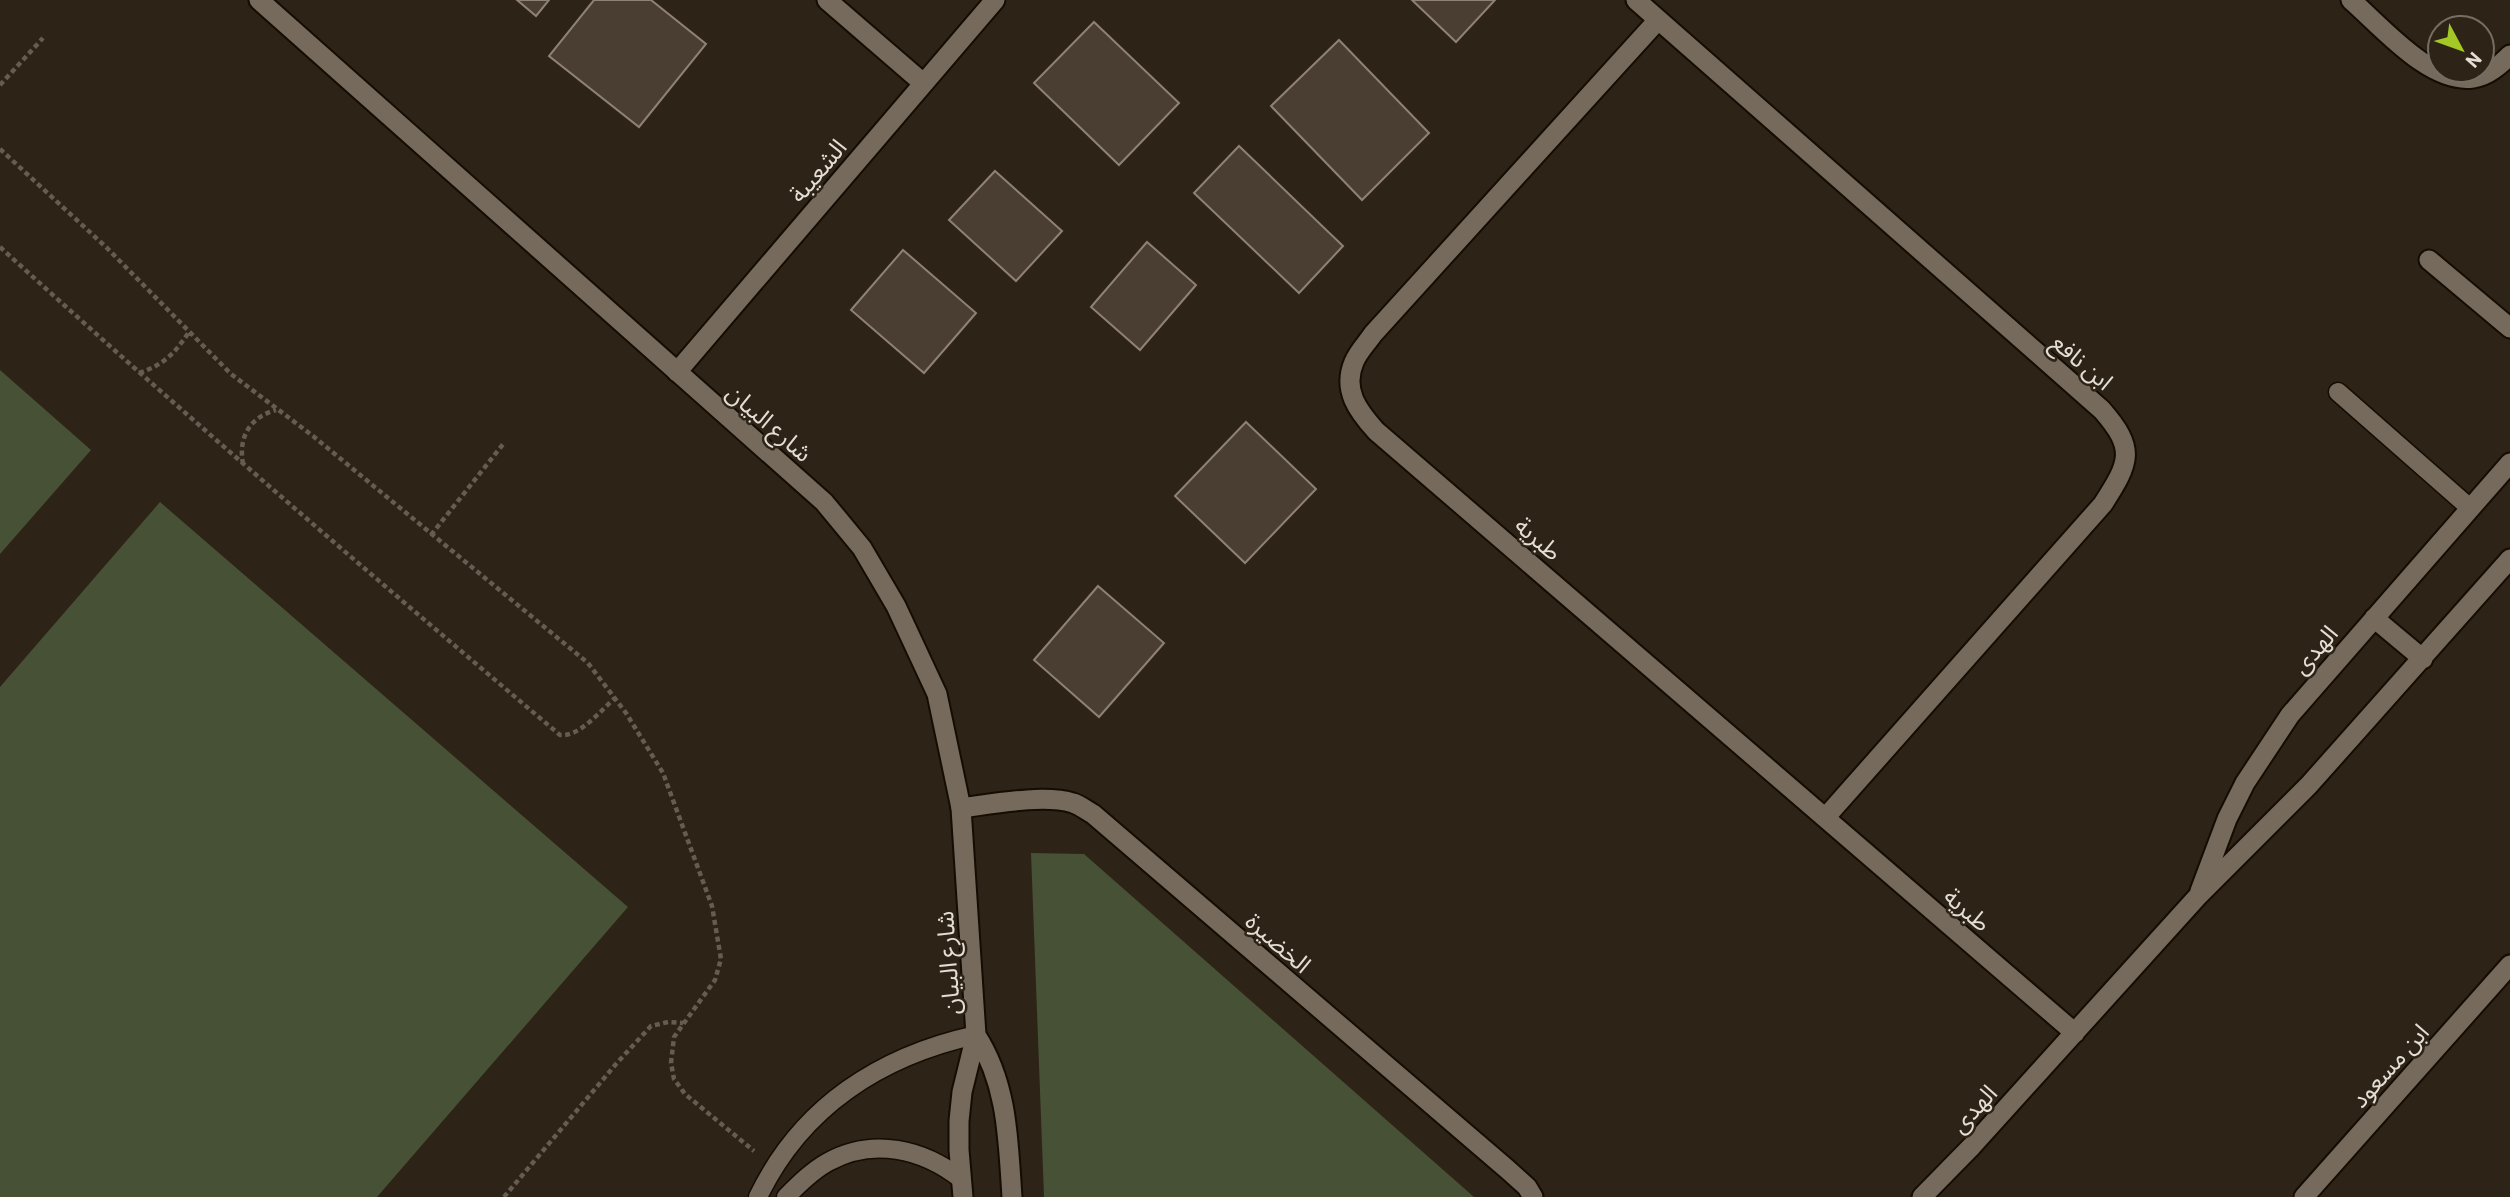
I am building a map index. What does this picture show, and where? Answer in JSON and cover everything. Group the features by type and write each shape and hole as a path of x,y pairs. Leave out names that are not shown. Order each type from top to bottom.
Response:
{"street":[{"name":"شارع البيان","path":"260,0 824,502 862,548 896,606 937,694 961,808 976,1035 962,1092 959,1150 962,1188"},
{"path":"827,0 923,83"},
{"name":"الشعيبة","path":"677,372 995,0"},
{"name":"ابن نافع","path":"1636,0 2102,410 2119,429 2127,448 2123,467 2102,504 1825,818"},
{"path":"2351,0 2424,65 2449,78 2475,78 2494,69 2510,55"},
{"name":"طبرية","path":"1658,20 1373,334 1353,363 1350,390 1358,411 2075,1033"},
{"path":"2429,260 2510,328"},
{"name":"الهدى","path":"2199,895 2227,819 2266,748 2290,715 2510,463"},
{"name":"الهدى","path":"1923,1197 2199,895 2309,785 2510,559"},
{"path":"2374,618 2423,659"},
{"name":"الخضيرة","path":"961,808 1026,800 1058,801 1074,803 1093,814 1507,1169 1527,1187 1533,1197"},
{"name":"ابن مسعود","path":"2304,1197 2507,976"},
{"name":"شارع البيان","path":"976,1035 987,1053 1004,1101 1012,1197"}],"lane":[{"path":"2338,392 2470,508"},
{"path":"758,1197 795,1138 844,1091 874,1071 917,1051 976,1035"},
{"path":"786,1197 829,1161 869,1149 890,1148 928,1157 962,1188"}],"path":[{"path":"0,85 43,38"},
{"path":"0,149 107,248 231,374 313,436 588,663 615,698 663,773 712,906 721,959 715,980 674,1037 671,1063 674,1079 685,1094 723,1127 775,1166"},
{"path":"0,247 243,465 560,735 566,736 583,726 615,698"},
{"path":"139,373 163,363 189,331"},
{"path":"243,465 240,444 246,431 264,413 277,410"},
{"path":"431,535 504,443"},
{"path":"504,1197 651,1026 668,1022 684,1023"}],"green space":[{"path":"0,370 91,450 0,554"},
{"path":"160,502 628,907 377,1197 0,1197 0,687"},
{"path":"1031,853 1084,854 1474,1197 1044,1197"}],"building":[{"path":"517,0 549,0 536,16"},
{"path":"594,0 651,0 706,44 639,127 549,56"},
{"path":"1412,0 1495,0 1456,42"},
{"path":"1094,22 1179,103 1119,165 1034,83"},
{"path":"1339,40 1429,133 1362,200 1271,106"},
{"path":"1239,146 1343,246 1299,293 1194,193"},
{"path":"995,171 1062,231 1016,281 949,220"},
{"path":"1147,242 1196,285 1140,350 1091,307"},
{"path":"903,250 976,313 924,373 851,310"},
{"path":"1246,422 1316,489 1245,563 1175,496"},
{"path":"1098,586 1164,643 1099,717 1034,660"}]}
